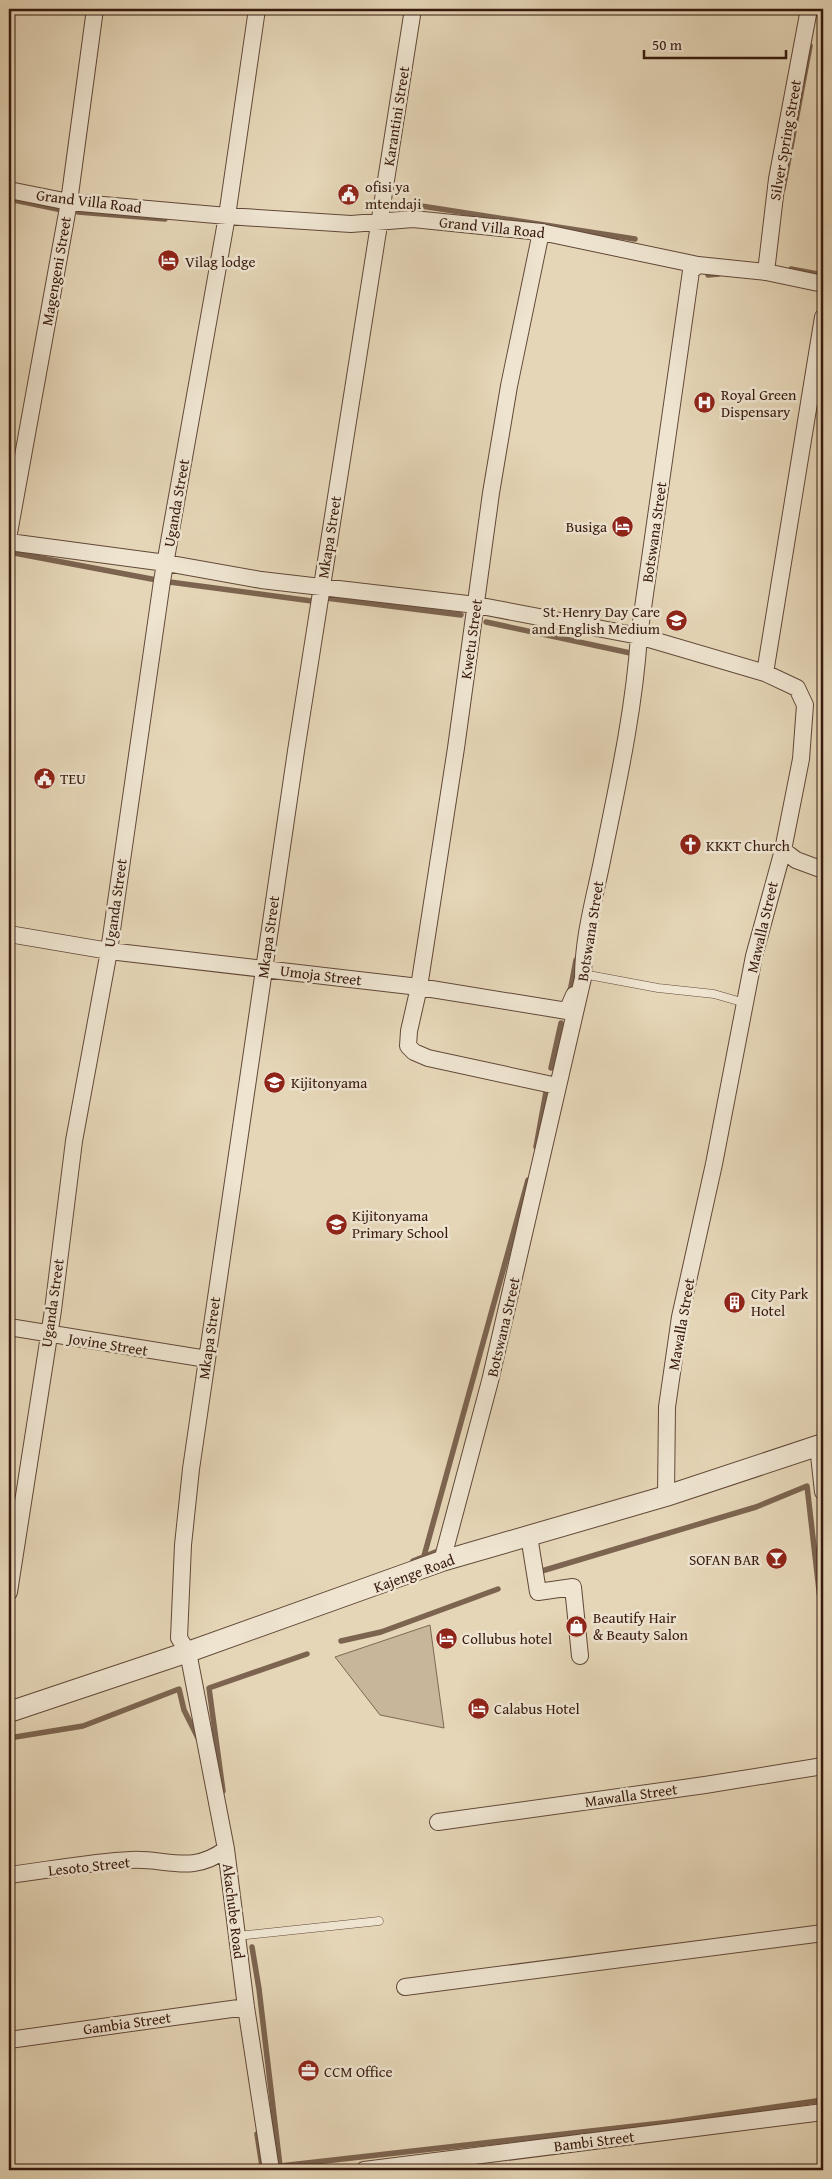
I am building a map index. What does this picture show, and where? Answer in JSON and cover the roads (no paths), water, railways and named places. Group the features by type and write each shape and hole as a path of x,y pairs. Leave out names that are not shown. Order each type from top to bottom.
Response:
{"street":[{"name":"Magengeni Street","path":"9,533 69,202 95,9"},
{"name":"Uganda Street","path":"9,1592 53,1310 74,1141 109,951 166,563 227,216 257,9"},
{"name":"Karantini Street","path":"380,222 413,9"},
{"name":"Silver Spring Street","path":"766,272 777,179 804,10"},
{"name":"Grand Villa Road","path":"9,190 69,202 227,216 350,224 413,219 540,232 698,265 766,272 823,284"},
{"name":"Mkapa Street","path":"188,1652 179,1638 183,1545 191,1469 263,969 321,585 380,222"},
{"name":"Kwetu Street","path":"540,232 509,386 419,986 409,1030 408,1046 414,1052 428,1058 557,1086"},
{"name":"Botswana Street","path":"442,1562 490,1381 583,976 584,946 619,779 637,674 639,636 691,272 698,265"},
{"path":"765,673 823,317"},
{"name":"Mawalla Street","path":"9,542 166,563 221,574 476,605 639,636 765,673 797,688 805,705 800,759 783,850 765,910 714,1164 680,1317 667,1406 666,1496"},
{"path":"783,850 796,860 823,870"},
{"name":"Umoja Street","path":"9,934 109,951 419,986 567,1011 583,976"},
{"name":"Jovine Street","path":"9,1328 206,1359"},
{"path":"821,1445 823,1492"},
{"name":"Kajenge Road","path":"9,1712 188,1652 442,1562 666,1496 821,1445"},
{"path":"529,1536 538,1592 573,1587 580,1656"},
{"name":"Akachube Road","path":"188,1652 226,1849 246,2007 271,2170"},
{"name":"Mawalla Street","path":"438,1822 704,1786 823,1766"},
{"name":"Lesoto Street","path":"9,1876 132,1860 183,1865 212,1860 226,1849"},
{"path":"405,1987 823,1933"},
{"name":"Gambia Street","path":"9,2040 246,2007"},
{"name":"Bambi Street","path":"364,2170 823,2112"}],"lane":[{"path":"583,976 658,988 714,994 745,1003"},
{"path":"238,1936 379,1921"}],"waterway":[{"path":"783,189 810,46"},
{"path":"9,199 62,210"},
{"path":"402,203 635,239"},
{"path":"78,212 165,219"},
{"path":"791,269 823,275"},
{"path":"708,275 719,274"},
{"path":"9,552 162,581 312,601 321,595 326,598 461,615"},
{"path":"486,622 635,654"},
{"path":"570,992 576,960"},
{"path":"551,1068 561,1023"},
{"path":"536,1147 546,1092"},
{"path":"424,1556 528,1180"},
{"path":"535,1573 756,1507 807,1486 823,1625"},
{"path":"413,1561 438,1551"},
{"path":"341,1641 381,1632 498,1589"},
{"path":"223,1791 209,1688 307,1654"},
{"path":"9,1738 83,1726 179,1689 184,1710 198,1738"},
{"path":"252,1947 259,1989 280,2166"},
{"path":"257,2134 262,2166 270,2164 280,2166 671,2122 823,2100"}],"place":[{"name":"ofisi ya mtendaji","path":"349,195"},
{"name":"Vilag lodge","path":"169,261"},
{"name":"Royal Green Dispensary","path":"705,403"},
{"name":"Busiga","path":"623,526"},
{"name":"St. Henry Day Care and English Medium","path":"676,620"},
{"name":"TEU","path":"44,778"},
{"name":"KKKT Church","path":"690,845"},
{"name":"Kijitonyama","path":"275,1082"},
{"name":"Kijitonyama Primary School","path":"336,1224"},
{"name":"City Park Hotel","path":"735,1302"},
{"name":"SOFAN BAR","path":"776,1559"},
{"name":"Beautify Hair & Beauty Salon","path":"577,1626"},
{"name":"Collubus hotel","path":"446,1638"},
{"name":"Calabus Hotel","path":"478,1708"},
{"name":"CCM Office","path":"308,2071"}]}
